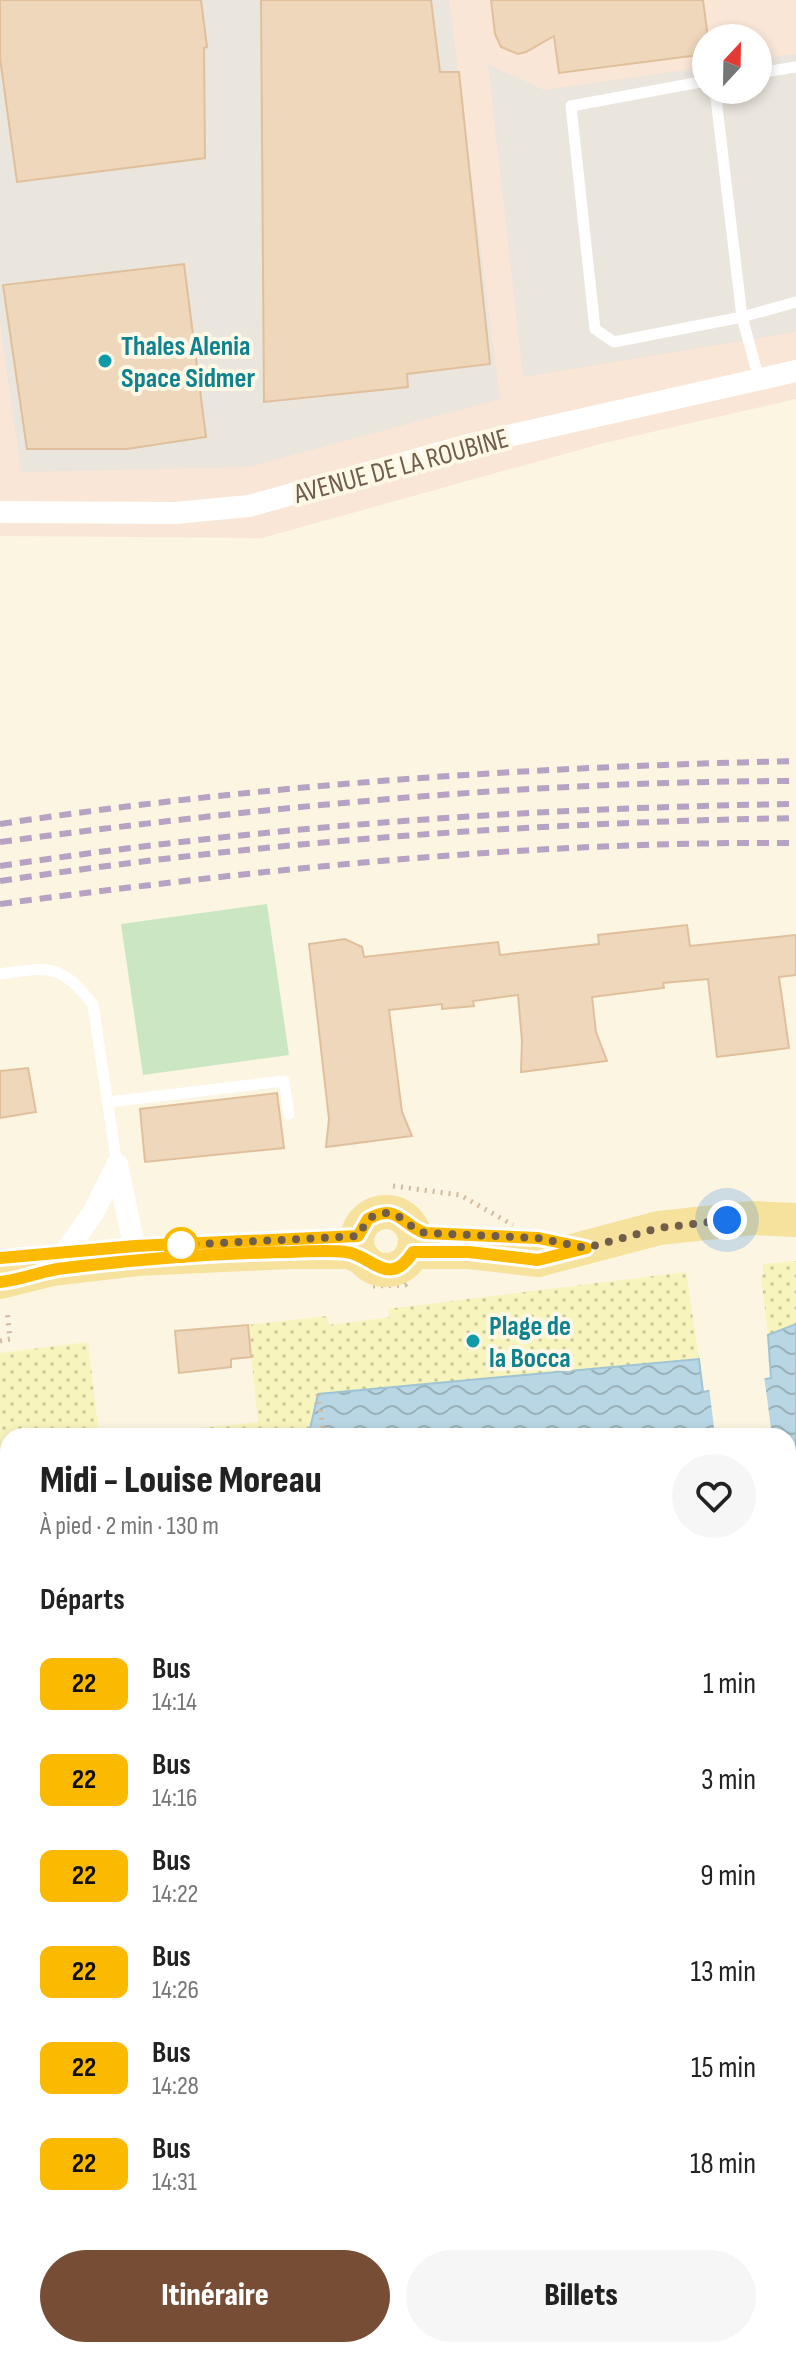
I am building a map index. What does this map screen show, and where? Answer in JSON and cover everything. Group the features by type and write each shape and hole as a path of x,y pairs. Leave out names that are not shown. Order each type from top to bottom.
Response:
{"main road":[{"path":"0,1258 66,1251 348,1252 360,1246 368,1219 386,1212 405,1219 413,1241 408,1261 389,1270 378,1269 360,1246"},
{"path":"413,1241 425,1233 538,1238 586,1248 659,1228 702,1222 752,1218 796,1220"},
{"path":"0,1282 136,1253"}],"street":[{"name":"AVENUE DE LA ROUBINE","path":"0,512 175,513 249,506 468,445 796,371"},
{"path":"66,1251 93,1213 117,1165"},
{"path":"117,1165 136,1253"}],"lane":[{"path":"772,71 796,67"},
{"path":"692,84 571,106 595,329 614,342 742,317 796,302"},
{"path":"717,104 742,317 759,379"},
{"path":"0,974 43,968 62,973 79,986 93,1005 117,1165"},
{"path":"108,1102 284,1081 289,1114"}],"path":[{"path":"393,1186 460,1195 514,1225 526,1226"},
{"path":"0,1341 10,1339"},
{"path":"318,1394 323,1428"}],"shaded area":[{"path":"0,0 796,0 796,399 604,443 262,538 0,536"},
{"path":"0,0 449,0 500,399 248,467 21,472 0,324"},
{"path":"796,54 796,332 523,377 488,64 544,90 692,69 692,104 772,104 772,57"}],"sand":[{"path":"796,1261 796,1324 768,1335 761,1276 763,1264"},
{"name":"Plage de la Bocca","path":"686,1272 699,1359 319,1394 310,1428 201,1428 258,1422 248,1325 327,1316 329,1325 390,1317 388,1309"},
{"path":"88,1342 98,1428 0,1428 0,1353"}],"green space":[{"path":"267,904 289,1055 143,1075 121,924"}],"water":[{"path":"796,1324 796,1428 310,1428 318,1394 699,1359 703,1392 771,1378 768,1335"}],"pier":[{"path":"764,1375 771,1428 714,1428 709,1387"}],"building":[{"path":"0,0 201,0 207,47 204,48 205,158 17,182 0,58"},
{"path":"261,0 431,0 440,72 459,72 490,364 407,374 408,387 264,402"},
{"path":"491,0 703,0 706,24 692,24 692,56 559,73 554,36 518,54 501,47 495,34"},
{"name":"Thales Alenia Space Sidmer","path":"184,264 206,437 127,449 27,449 3,285"},
{"path":"687,925 690,946 796,935 796,975 779,977 789,1048 717,1057 708,979 663,983 664,988 592,997 596,1032 607,1061 521,1072 518,995 473,1001 474,1006 442,1009 442,1004 389,1010 402,1112 412,1136 326,1147 329,1119 309,944 345,939 362,947 364,957 498,942 500,955 599,944 598,935"},
{"path":"28,1068 36,1112 0,1118 0,1071"},
{"path":"277,1093 284,1148 145,1162 140,1109"},
{"path":"248,1325 251,1357 231,1359 231,1367 179,1373 175,1331"}],"railway":[{"path":"0,824 198,798 397,780 597,768 796,761"},
{"path":"0,842 397,798 596,786 796,781"},
{"path":"0,866 198,840 397,822 597,810 796,804"},
{"path":"0,881 198,855 397,836 597,824 796,818"},
{"path":"0,904 198,879 496,852 796,843"}],"bus line":[{"name":"22","path":"0,1258 135,1246 358,1236 361,1226 368,1219 386,1212 396,1214 413,1229 425,1233 538,1238 586,1248 538,1260 469,1252 413,1252 408,1261 389,1270 378,1269 362,1257 348,1252 137,1259 52,1269 0,1282"}],"place":[{"name":"Thales Alenia Space Sidmer","path":"105,361"},
{"name":"Plage de la Bocca","path":"473,1341"}],"route":[{"path":"181,1245 358,1236 361,1226 368,1219 386,1212 396,1214 413,1229 425,1233 538,1238 586,1248 659,1228 727,1220"}]}
